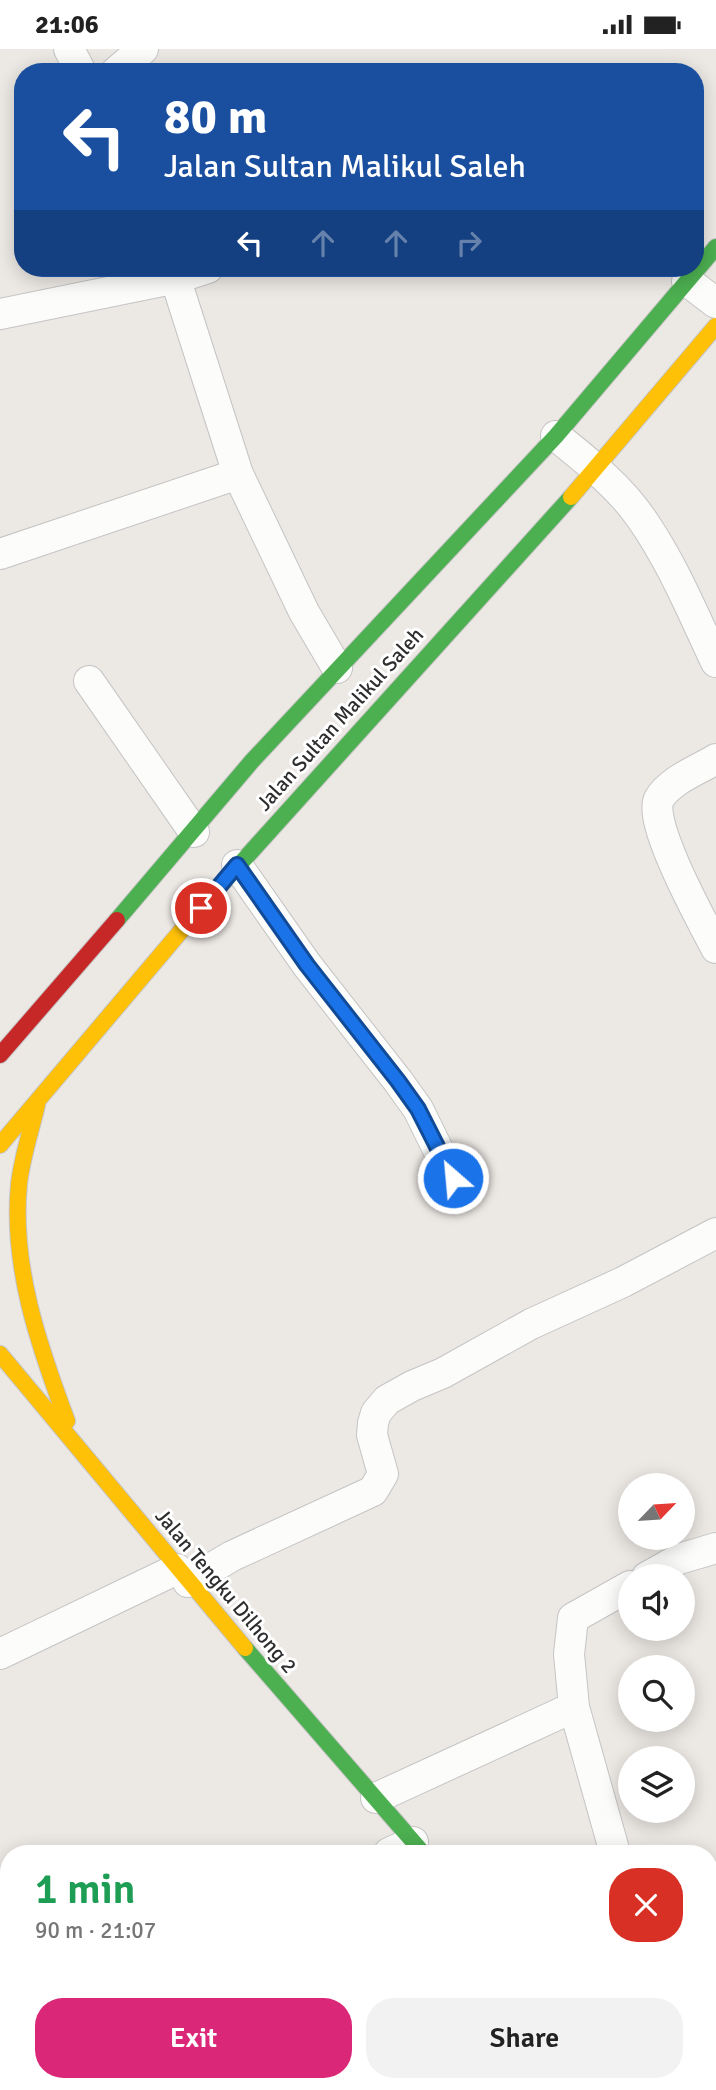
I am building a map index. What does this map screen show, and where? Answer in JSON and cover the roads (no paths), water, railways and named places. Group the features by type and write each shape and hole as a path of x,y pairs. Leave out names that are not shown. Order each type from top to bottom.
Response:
{"main road":[{"name":"Jalan Sultan Malikul Saleh","path":"704,261 716,247"},
{"name":"Jalan Sultan Malikul Saleh","path":"0,1055 194,832 252,761 556,436 690,277"},
{"name":"Jalan Sultan Malikul Saleh","path":"0,1145 237,865 596,469 716,326"},
{"path":"38,1099 19,1184 18,1241 29,1299 54,1385 75,1442"},
{"name":"Jalan Tengku Dilhong 2","path":"0,1354 182,1575 376,1798 405,1845"}],"street":[{"path":"127,63 143,49"},
{"path":"0,314 158,277"},
{"path":"176,277 238,474 304,612 337,668"},
{"path":"687,281 716,303"},
{"path":"556,436 616,487 641,518 668,565 716,662"},
{"path":"0,554 238,474"},
{"path":"89,681 194,832"},
{"path":"716,759 674,784 659,800 657,809 658,823 681,879 716,948"},
{"path":"237,865 307,965 418,1109 453,1178"},
{"path":"0,1654 232,1556 373,1491 383,1474 372,1435 373,1423 376,1413 387,1400 412,1385 443,1373 531,1324 623,1282 716,1233"},
{"path":"669,1564 716,1548"},
{"path":"613,1845 574,1707 569,1654 573,1618 618,1593"},
{"path":"376,1798 574,1707"}]}
